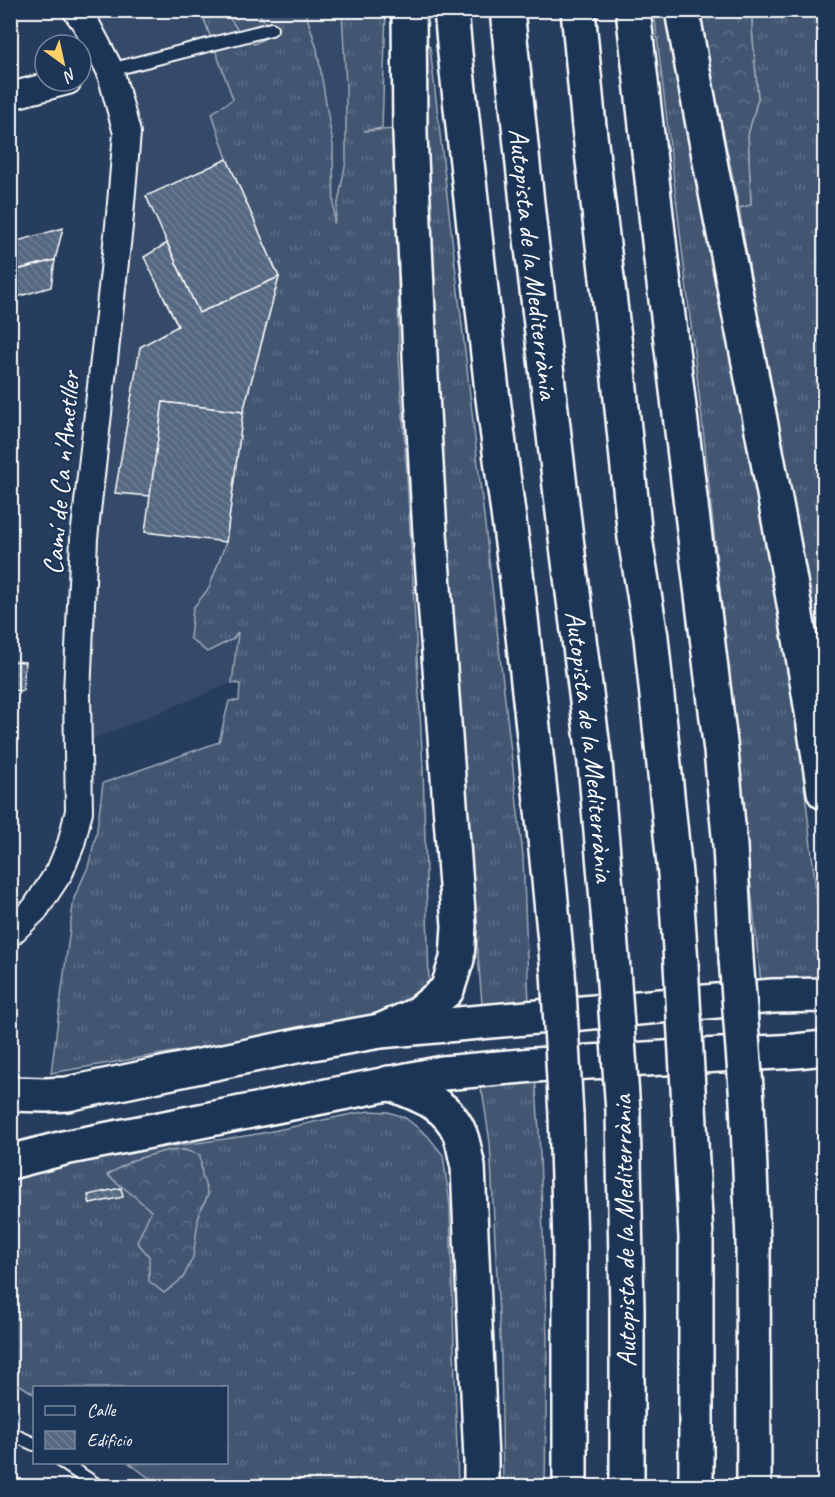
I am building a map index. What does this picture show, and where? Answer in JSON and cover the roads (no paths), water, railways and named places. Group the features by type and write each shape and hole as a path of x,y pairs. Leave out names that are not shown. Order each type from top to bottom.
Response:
{"main road":[{"path":"380,1031 418,1014 447,990 457,958 459,926 421,377 410,135 410,10"},
{"path":"451,10 490,368 541,795 558,972 570,1244 570,1486"},
{"name":"Autopista de la Mediterrània","path":"507,10 529,222 595,763 613,969 623,1111 627,1310 627,1486"},
{"path":"578,10 635,538 651,637 675,874 696,1237 696,1486"},
{"path":"633,10 662,271 721,751 730,846 747,1101 753,1240 754,1486"},
{"path":"682,10 781,527 825,792"},
{"path":"10,1094 67,1094 301,1045 380,1031 773,996 825,995"},
{"path":"10,1162 64,1149 444,1073 533,1065 825,1048"},
{"path":"389,1083 431,1100 449,1115 460,1133 468,1166 481,1486"}],"street":[{"name":"Camí de Ca n'Ametller","path":"10,933 35,909 60,871 71,844 79,811 77,693 84,538 119,226 127,133 110,70 85,22 76,10"},
{"path":"93,75 110,70"},
{"path":"10,96 33,90"}],"lane":[{"path":"110,70 271,29"},
{"path":"10,1435 33,1444"},
{"path":"65,1464 98,1486"}]}
